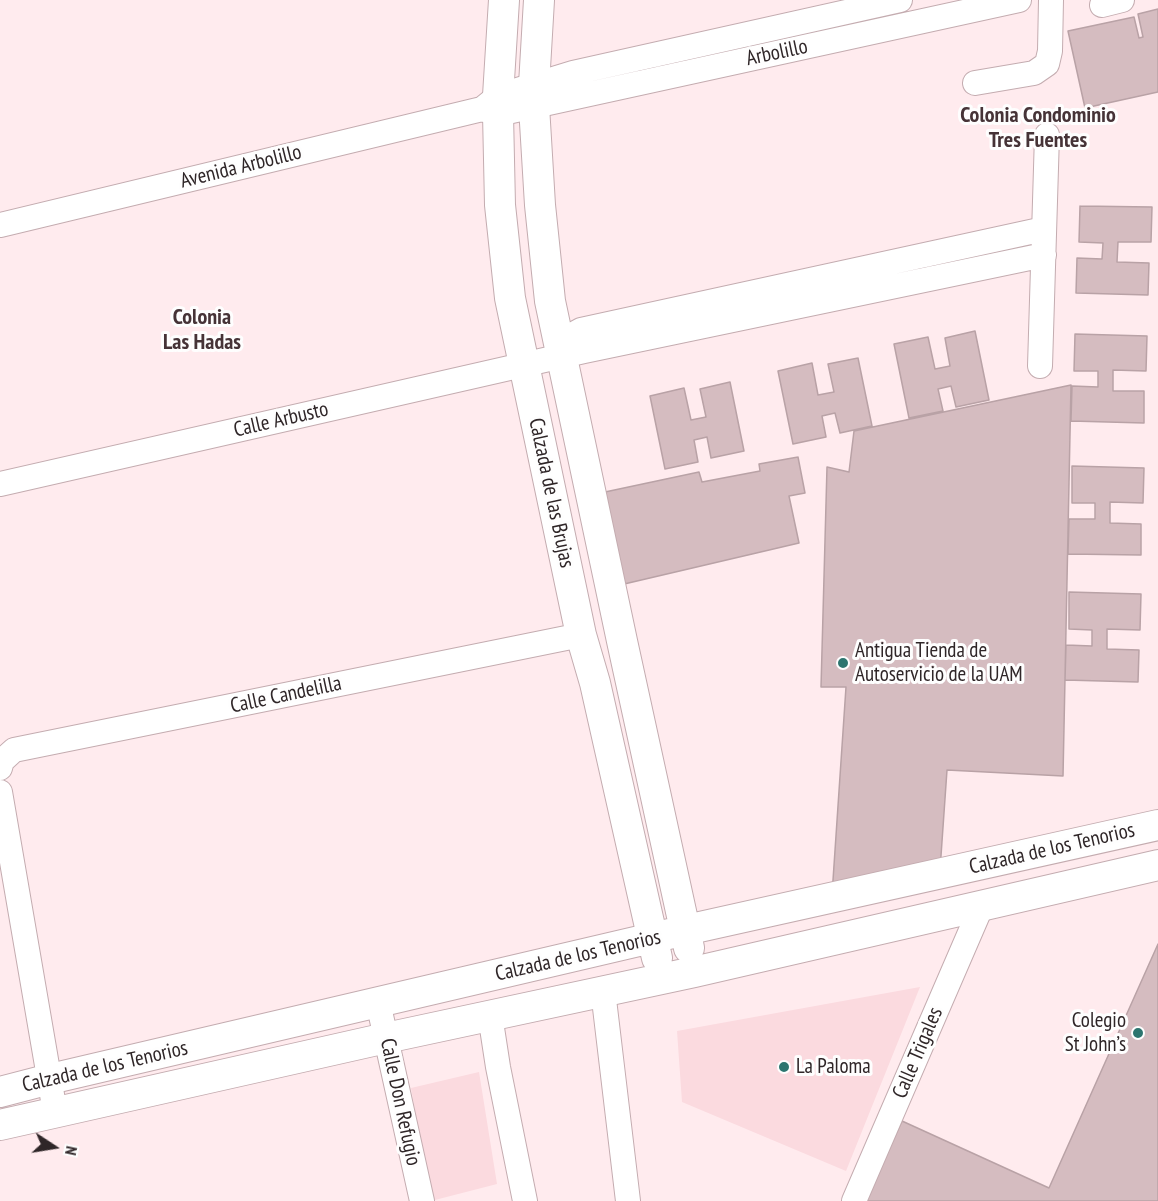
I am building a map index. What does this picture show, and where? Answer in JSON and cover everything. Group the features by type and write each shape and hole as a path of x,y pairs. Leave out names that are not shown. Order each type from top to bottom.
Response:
{"street":[{"name":"Calzada de las Brujas","path":"504,0 492,106 510,298 581,635 595,683 662,978"},
{"name":"Calzada de las Brujas","path":"539,0 534,95 540,205 550,301 694,972"},
{"name":"Arbolillo","path":"534,95 573,73 900,0"},
{"name":"Arbolillo","path":"534,95 1019,0"},
{"path":"975,83 1034,73 1047,64 1050,51 1051,0"},
{"name":"Avenida Arbolillo","path":"0,225 534,95"},
{"path":"1041,366 1047,135"},
{"path":"561,357 570,336 581,330 1044,229"},
{"name":"Calle Arbusto","path":"0,484 524,365 1044,255"},
{"path":"581,635 622,641"},
{"name":"Calle Candelilla","path":"0,768 2,761 14,750 581,635"},
{"path":"0,792 55,1112"},
{"path":"626,819 659,811"},
{"name":"Calzada de los Tenorios","path":"0,1092 686,930 1158,825"},
{"name":"Calzada de los Tenorios","path":"0,1125 490,1015 694,972 1158,865"},
{"name":"Calle Trigales","path":"854,1201 982,905"},
{"path":"603,991 628,1201"},
{"name":"Calle Don Refugio","path":"378,1002 422,1201"},
{"path":"490,1015 525,1201"}],"shaded area":[{"name":"La Paloma","path":"920,987 846,1171 682,1102 677,1031"},
{"path":"479,1072 497,1184 431,1201 411,1088"}],"building":[{"path":"1158,9 1158,92 1085,108 1068,31 1134,17 1139,38 1143,37 1138,14"},
{"path":"1080,206 1152,207 1151,242 1118,242 1117,262 1149,263 1148,295 1076,293 1077,258 1102,259 1103,243 1079,242"},
{"path":"975,331 989,400 956,407 951,386 938,389 943,411 909,418 894,344 928,337 935,369 950,366 945,338"},
{"path":"1075,334 1147,336 1146,371 1113,370 1113,391 1144,391 1144,423 1071,421 1072,386 1098,387 1098,371 1074,371"},
{"path":"858,358 872,426 840,433 835,413 822,416 826,437 793,444 778,371 812,363 818,395 834,392 828,364"},
{"path":"730,382 744,451 711,458 707,437 694,440 698,462 665,469 650,396 684,388 691,420 706,417 700,389"},
{"path":"1071,385 1063,776 947,770 940,870 832,895 846,687 821,687 827,467 849,472 854,431"},
{"path":"798,457 805,493 789,496 799,543 620,585 605,492 699,472 702,482 760,471 759,464"},
{"path":"1072,466 1144,468 1143,503 1110,502 1110,523 1141,524 1141,555 1068,554 1069,519 1095,519 1095,503 1072,503"},
{"path":"1069,592 1141,594 1140,630 1107,629 1107,649 1139,650 1138,682 1065,680 1066,645 1092,646 1092,630 1069,629"},
{"name":"Colegio St John’s","path":"1158,944 1158,1201 865,1201 902,1121 1049,1188"}],"place":[{"name":"Antigua Tienda de Autoservicio de la UAM","path":"843,663"},
{"name":"Colegio St John’s","path":"1138,1033"},
{"name":"La Paloma","path":"784,1067"}],"district":[{"name":"Colonia Condominio Tres Fuentes","path":"1038,128"},
{"name":"Colonia Las Hadas","path":"202,330"}]}
